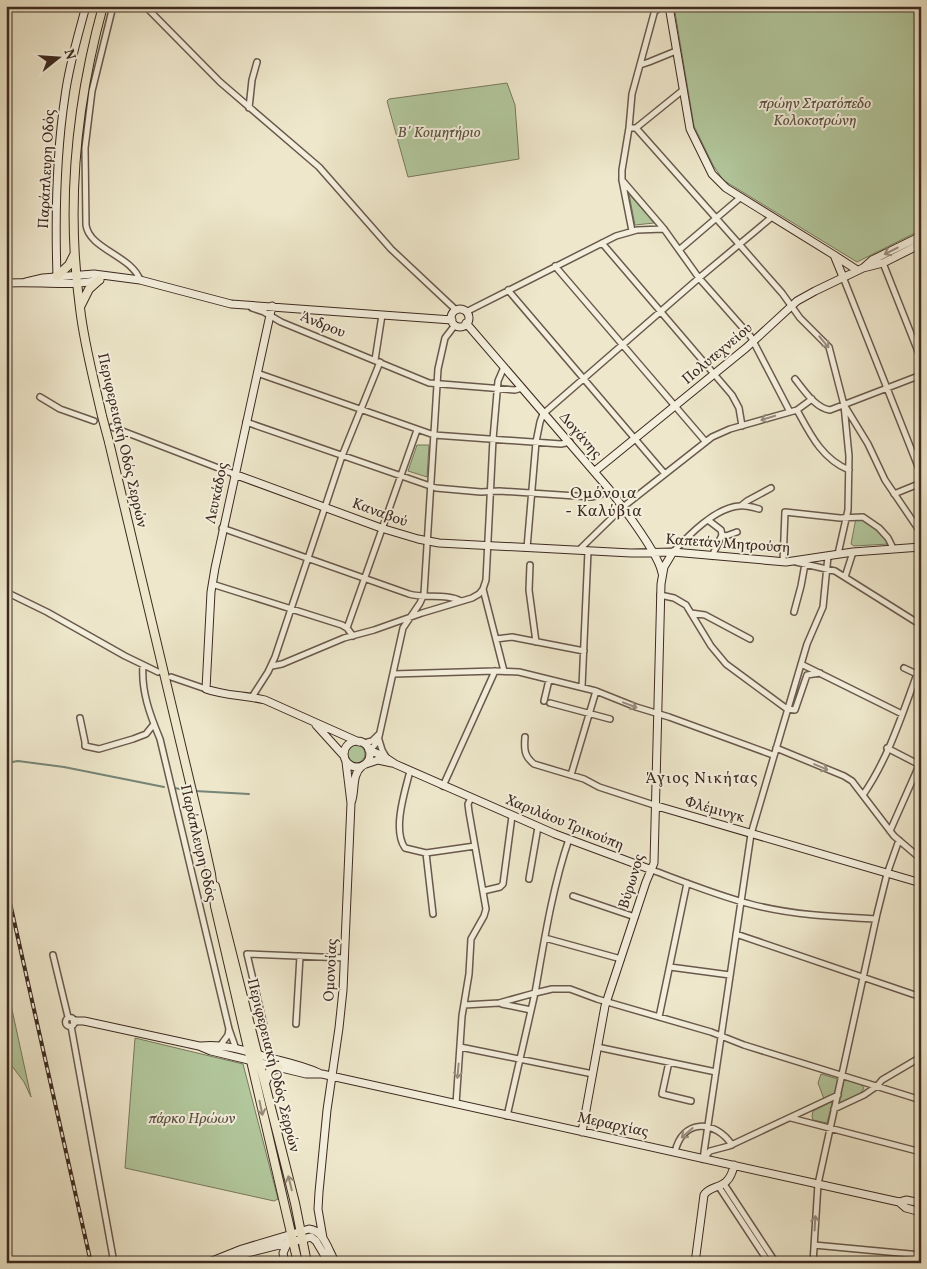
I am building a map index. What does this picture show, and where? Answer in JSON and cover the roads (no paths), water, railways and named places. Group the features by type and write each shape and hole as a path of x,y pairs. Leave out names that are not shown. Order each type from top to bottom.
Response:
{"main road":[{"name":"Περιφερειακή Οδός Σερρών","path":"103,6 92,48 81,113 74,184 74,253 80,309 102,416 211,874 215,906 254,1057 291,1238 298,1263"},
{"path":"57,276 69,264 74,253"},
{"path":"80,309 89,289 99,280"},
{"name":"Περιφερειακή Οδός Σερρών","path":"254,1057 264,1085 302,1234 307,1263"},
{"path":"264,1085 270,1071 279,1068"}],"street":[{"name":"Παράπλευρη Οδός","path":"57,276 56,191 58,152 65,95 86,6"},
{"path":"113,6 92,91 85,148 86,226 88,232 98,243 135,270 140,280"},
{"path":"145,6 220,82 319,167 391,249 456,310"},
{"path":"632,231 622,180 622,170 632,94 656,6"},
{"path":"653,12 662,6 669,8 690,129 710,170 720,183 772,217 860,269"},
{"path":"640,64 650,62 676,51"},
{"path":"249,108 252,80 257,62"},
{"path":"629,128 636,128 683,90"},
{"path":"636,128 739,244 804,322 829,347 844,405 849,450 846,518 838,554"},
{"path":"622,180 664,229 699,278 754,341 790,412"},
{"path":"679,250 741,197"},
{"path":"527,548 536,442 540,419 544,413 772,217"},
{"path":"466,312 616,236 632,231 664,229"},
{"name":"Πολυτεχνείου","path":"860,269 872,260 921,236"},
{"path":"602,243 715,374 736,402 742,426"},
{"name":"Πολυτεχνείου","path":"595,471 715,374 791,306 808,294 860,269 883,263 921,244"},
{"path":"834,255 921,474"},
{"path":"883,263 921,359"},
{"path":"555,266 705,442"},
{"name":"Άνδρου","path":"26,282 57,276 94,274 140,280 260,310 281,322 378,360 426,382 517,390 522,388"},
{"path":"6,283 77,284 112,277"},
{"path":"508,290 665,474"},
{"path":"230,304 382,315 453,322 461,326 466,323 469,316 461,309 456,310 452,314 453,322 443,344 436,384 432,487 423,597 403,628 378,742 375,746 348,745 345,749 351,803"},
{"name":"Λευκάδος","path":"206,689 212,584 222,528 272,306"},
{"path":"252,697 272,666 342,456 378,360 382,315"},
{"name":"Δογάνης","path":"466,323 595,471 623,507 653,552 660,564 662,573"},
{"path":"272,666 282,664 353,636 461,602 478,595 483,589 485,584 493,439 498,388 500,375 504,367"},
{"path":"257,373 434,435 561,444 570,442"},
{"path":"795,379 812,400 820,407 828,410 921,375"},
{"path":"40,397 60,409 94,420"},
{"path":"579,550 623,507 705,442 718,434 797,410 812,400"},
{"path":"844,405 868,444 894,494 919,526 921,533"},
{"path":"797,410 811,436 822,451 833,462 849,470"},
{"path":"246,422 432,487 592,497 600,495 609,489"},
{"name":"Καναβού","path":"112,427 381,528 428,541 588,551 653,552"},
{"path":"347,628 417,430"},
{"path":"894,494 921,483"},
{"path":"742,505 747,500 771,488"},
{"path":"662,573 667,560 673,552 715,515 742,505 758,509"},
{"path":"783,562 785,512 846,518 860,517 869,520 885,534 893,548"},
{"path":"708,520 726,536 737,532"},
{"path":"222,528 409,594 423,597 452,598 461,602"},
{"path":"712,556 722,534"},
{"name":"Καπετάν Μητρούση","path":"653,552 795,562 853,552 921,547"},
{"path":"582,687 588,551"},
{"path":"845,577 853,552"},
{"path":"703,1159 751,834 787,708 810,636 823,607 828,556"},
{"path":"795,562 835,570 921,625"},
{"path":"794,612 801,586 804,564"},
{"path":"530,565 529,590 536,642"},
{"name":"Βύρωνος","path":"582,1132 606,1002 652,870 655,856 662,573"},
{"path":"212,584 347,628 353,636"},
{"path":"483,589 504,670"},
{"path":"6,592 158,672"},
{"path":"660,595 674,598 683,603 722,661 787,708 795,710 807,675 820,673"},
{"path":"691,613 705,615 750,639"},
{"path":"496,640 512,637 584,651"},
{"path":"801,664 902,714"},
{"name":"Παράπλευρη Οδός","path":"143,665 143,686 160,739 229,1029 236,1049"},
{"path":"863,795 876,773 919,675 904,668"},
{"path":"393,674 504,670 519,672 599,692 773,755"},
{"path":"443,786 495,671"},
{"name":"Χαριλάου Τρικούπη","path":"171,677 226,695 252,697 272,702 365,746 394,764 512,816 652,870 740,901 800,913 876,919"},
{"path":"544,701 549,680"},
{"path":"571,775 589,714 599,692"},
{"path":"550,703 610,720"},
{"path":"80,718 85,746 98,749 146,734 154,724"},
{"path":"314,723 350,766 363,765 378,760 394,764"},
{"path":"378,735 381,748 387,758"},
{"name":"Φλέμινγκ","path":"525,737 525,753 531,762 537,765 571,775 599,787 657,806 921,883"},
{"path":"363,765 370,756 365,746"},
{"path":"776,748 847,778 854,783 890,831 920,858"},
{"path":"887,748 920,764 890,831"},
{"name":"Ομονοίας","path":"336,1263 326,1246 318,1209 331,1076 341,1016 351,803 354,794 355,775 363,765"},
{"path":"410,771 399,822 401,838 405,848 426,853 475,846"},
{"path":"456,1104 471,939 486,912 468,808 471,798"},
{"path":"483,891 500,887 503,884 512,816"},
{"path":"529,879 538,827"},
{"path":"507,1116 560,869 569,839"},
{"path":"813,1263 818,1184 876,919 887,874 899,840"},
{"path":"426,853 433,914"},
{"path":"659,1017 686,882"},
{"path":"573,896 635,917"},
{"path":"736,934 921,997"},
{"path":"545,938 621,958"},
{"path":"264,1026 247,954 344,958"},
{"path":"53,955 71,1022 114,1263"},
{"path":"296,1024 300,956"},
{"path":"670,967 730,975"},
{"path":"464,1005 499,1003 534,993 564,988 711,1032 744,1045 921,1100"},
{"path":"499,1003 531,1010"},
{"name":"Μεραρχίας","path":"71,1022 89,1022 198,1046 211,1051 306,1066 322,1074"},
{"path":"220,1046 228,1035 229,1029"},
{"name":"Μεραρχίας","path":"198,1046 213,1045 236,1049 279,1068 306,1074 322,1074 899,1202 906,1208 921,1212"},
{"path":"460,1046 593,1074"},
{"path":"597,1047 716,1072"},
{"path":"834,1109 860,1097 877,1086 882,1080 921,1058"},
{"path":"669,1062 662,1094 691,1101"},
{"path":"703,1159 710,1151 732,1145 838,1095"},
{"path":"791,1118 921,1152"},
{"path":"676,1152 680,1141 690,1130 699,1126 708,1126 722,1134 732,1145"},
{"path":"695,1263 704,1196 707,1192 721,1186 730,1177 734,1165"},
{"path":"721,1186 769,1263"},
{"path":"721,1186 776,1263"},
{"name":"Μεραρχίας","path":"899,1202 906,1200 921,1203"},
{"path":"210,1262 268,1248 312,1229 324,1238"},
{"path":"302,1234 314,1239 329,1263"},
{"path":"284,1260 284,1249 291,1238"},
{"path":"210,1262 242,1249 291,1238"},
{"path":"814,1245 921,1255"},
{"path":"268,1248 279,1251 284,1260"}],"waterway":[{"path":"6,763 18,761 64,767 164,787"},
{"path":"175,788 184,790"},
{"path":"195,791 249,794"}],"railway":[{"path":"6,885 91,1263"}],"district":[{"name":"Ομόνοια - Καλύβια","path":"604,501"},
{"name":"Άγιος Νικήτας","path":"702,777"}],"park label":[{"name":"πρώην Στρατόπεδο Κολοκοτρώνη","path":"815,112"},
{"name":"Β΄ Κοιμητήριο","path":"439,132"},
{"name":"πάρκο Ηρώων","path":"192,1118"}]}
